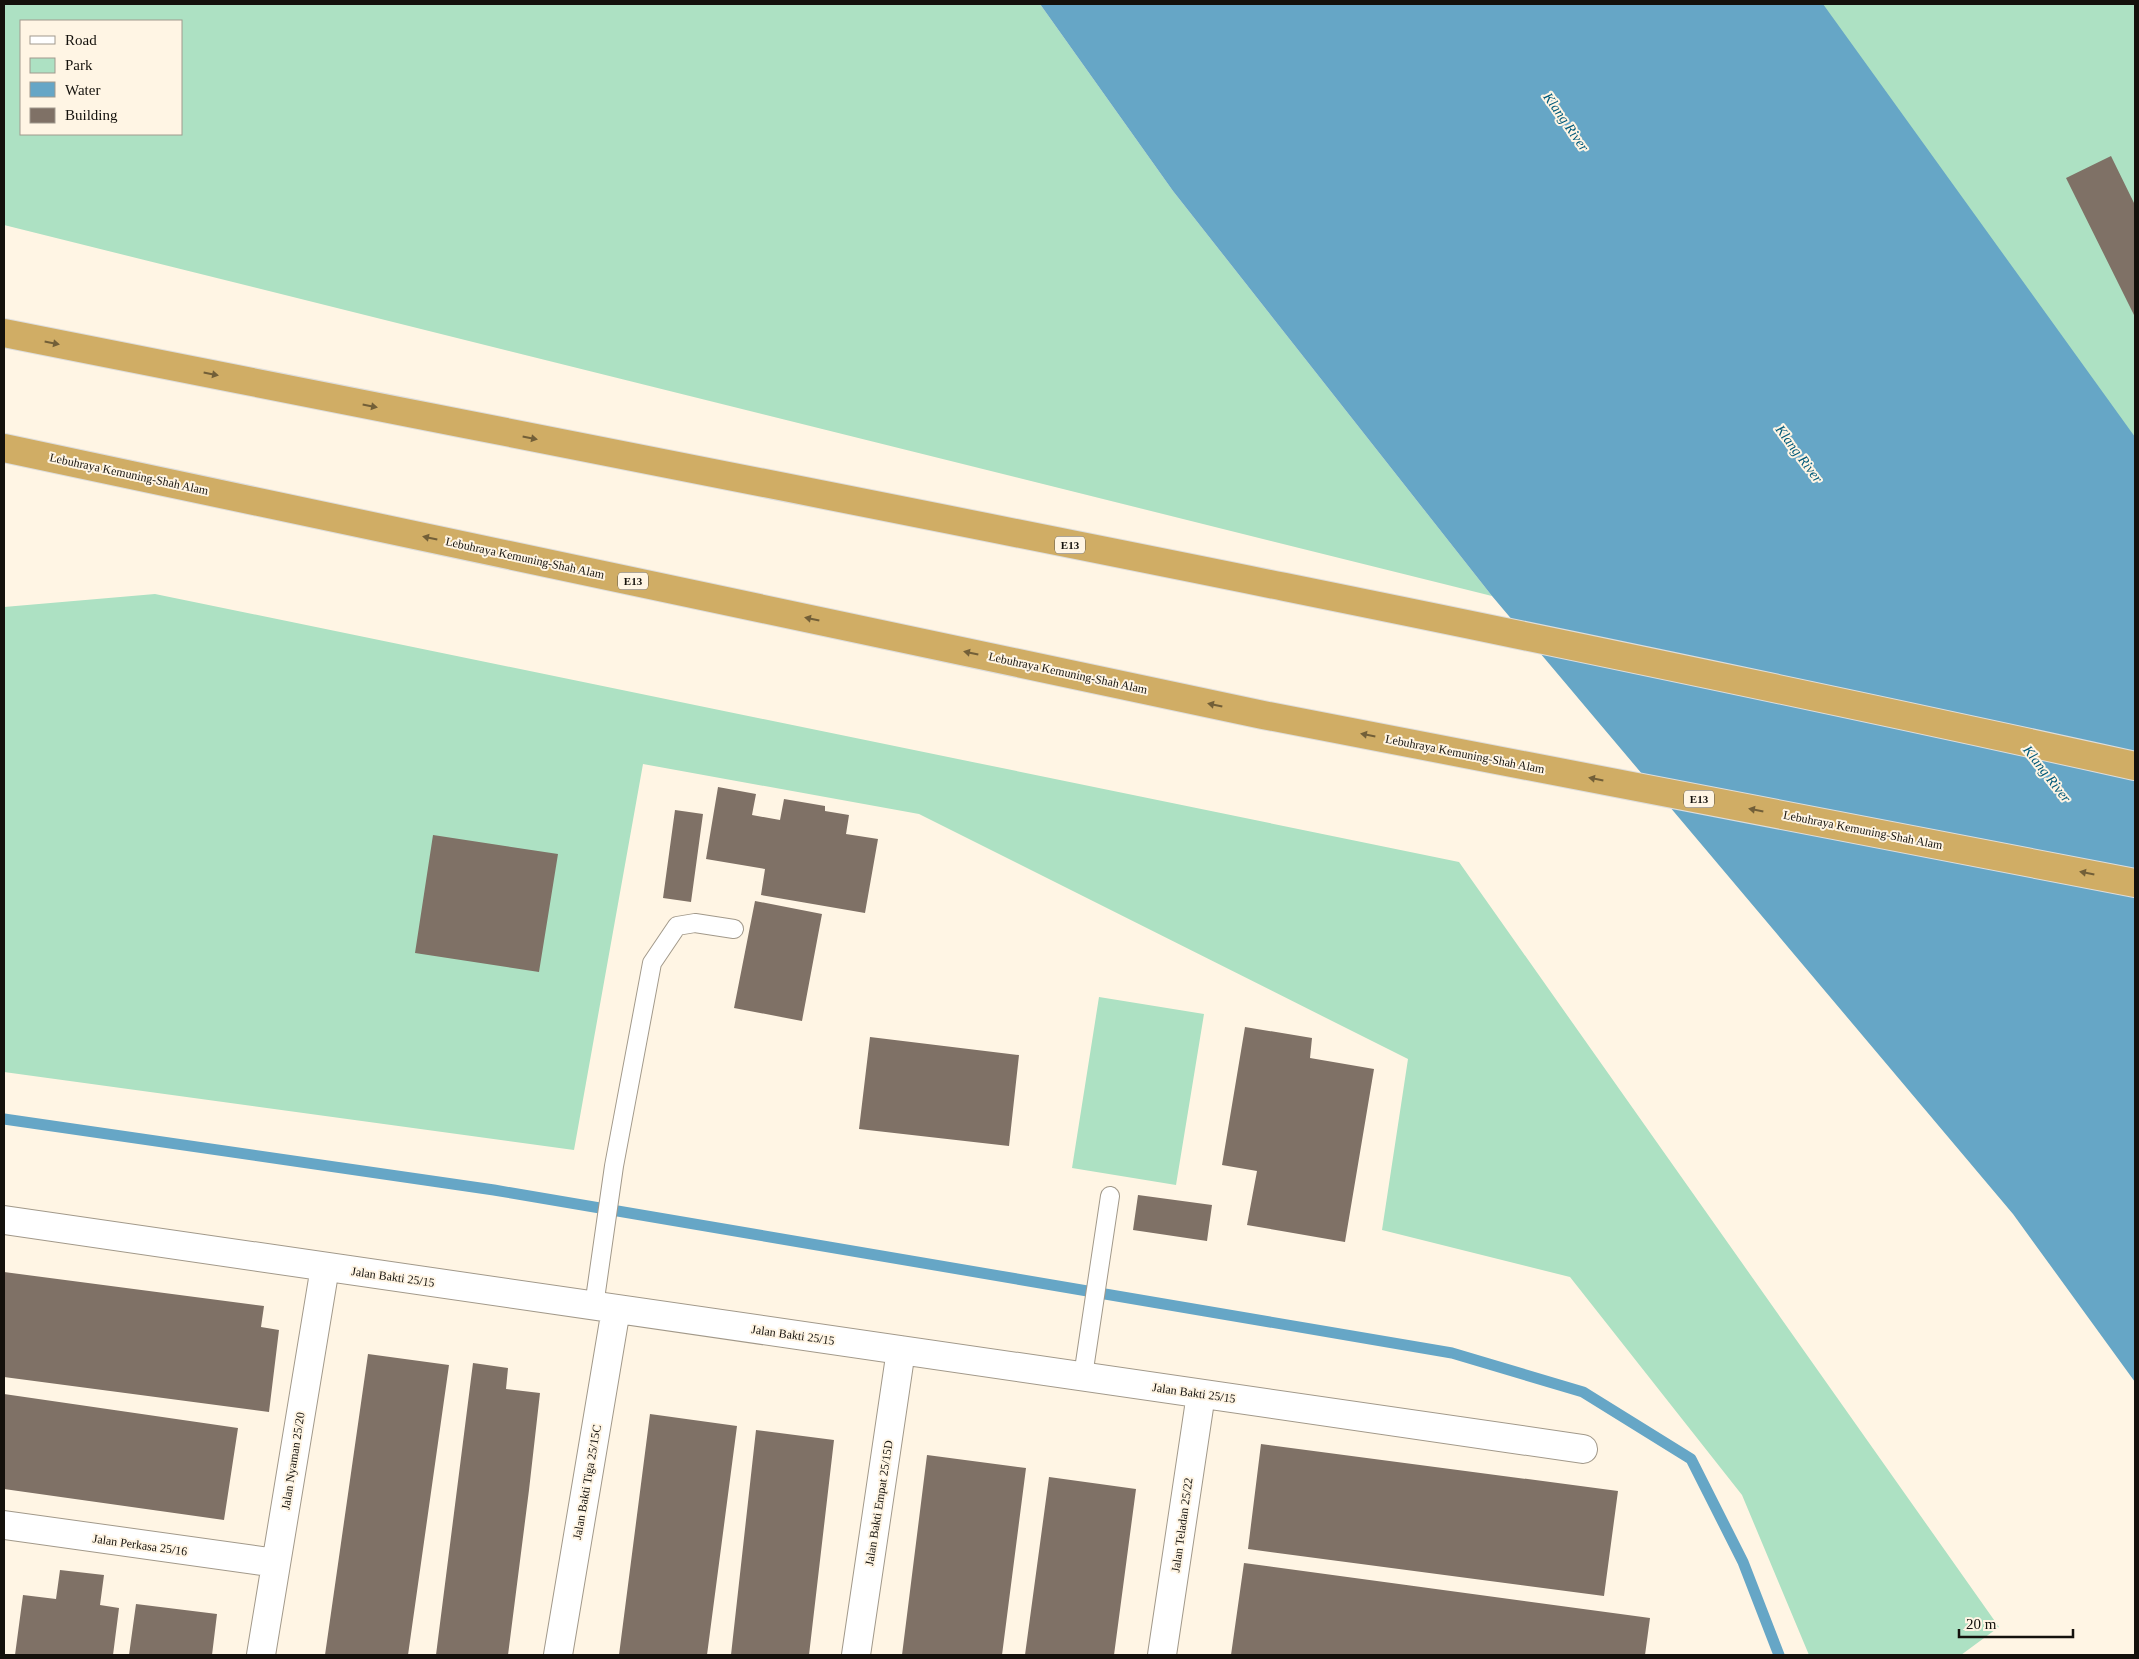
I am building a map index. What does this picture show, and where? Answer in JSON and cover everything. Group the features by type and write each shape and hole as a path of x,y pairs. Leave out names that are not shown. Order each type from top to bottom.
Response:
{"highway":[{"name":"E13","path":"4,333 1266,584 1906,715 2135,766"},
{"name":"Lebuhraya Kemuning-Shah Alam","path":"4,448 1263,715 2135,883"}],"street":[{"name":"Jalan Bakti 25/15","path":"4,1220 1583,1449"},
{"name":"Jalan Nyaman 25/20","path":"261,1655 325,1267"},
{"name":"Jalan Bakti Tiga 25/15C","path":"558,1655 605,1307"},
{"name":"Jalan Bakti Empat 25/15D","path":"856,1655 901,1350"},
{"name":"Jalan Teladan 25/22","path":"1162,1655 1201,1394"},
{"name":"Jalan Perkasa 25/16","path":"4,1525 276,1563"}],"lane":[{"path":"605,1307 601,1256 614,1166 652,963 677,926 695,923 734,930"},
{"path":"1082,1376 1110,1196"}],"green space":[{"path":"4,4 1040,4 1173,191 1492,596 4,225"},
{"path":"1817,4 2135,4 2135,442"},
{"path":"155,594 1459,862 1999,1627 1961,1655 1809,1655 1742,1495 1570,1277 1382,1230 1408,1059 919,814 643,764 574,1150 4,1072 4,607"},
{"path":"1099,997 1204,1014 1176,1185 1072,1168"}],"water":[{"name":"Klang River","path":"1040,4 1823,4 2135,437 2135,1382 2013,1214 1492,596 1173,191"}],"building":[{"path":"2111,156 2135,205 2135,317 2066,178"},
{"path":"718,787 756,794 752,815 780,820 784,799 825,806 825,811 849,815 846,834 878,839 865,913 761,895 765,869 706,859"},
{"path":"675,810 703,814 691,902 663,898"},
{"path":"433,835 558,854 539,972 415,953"},
{"path":"755,901 822,914 802,1021 734,1008"},
{"path":"1245,1027 1312,1038 1310,1058 1374,1069 1345,1242 1247,1225 1257,1171 1222,1165"},
{"path":"870,1037 1019,1055 1009,1146 859,1129"},
{"path":"1138,1195 1212,1205 1207,1241 1133,1230"},
{"path":"4,1272 264,1306 261,1327 279,1330 269,1412 4,1377"},
{"path":"368,1354 449,1365 408,1655 325,1655"},
{"path":"473,1363 508,1368 506,1389 540,1393 529,1490 508,1655 436,1655"},
{"path":"4,1394 238,1428 224,1520 4,1489"},
{"path":"650,1414 737,1426 707,1655 619,1655"},
{"path":"756,1430 834,1440 809,1655 731,1655"},
{"path":"1261,1444 1618,1491 1604,1596 1248,1549"},
{"path":"927,1455 1026,1468 1002,1655 902,1655"},
{"path":"1049,1477 1136,1489 1114,1655 1025,1655"},
{"path":"1244,1563 1650,1618 1645,1655 1231,1655"},
{"path":"60,1570 104,1575 100,1605 119,1608 113,1655 15,1655 23,1595 56,1599"},
{"path":"136,1604 217,1614 212,1655 129,1655"}],"waterway":[{"path":"4,1119 494,1190 1452,1353 1583,1392 1691,1459 1743,1562 1779,1655"}]}
